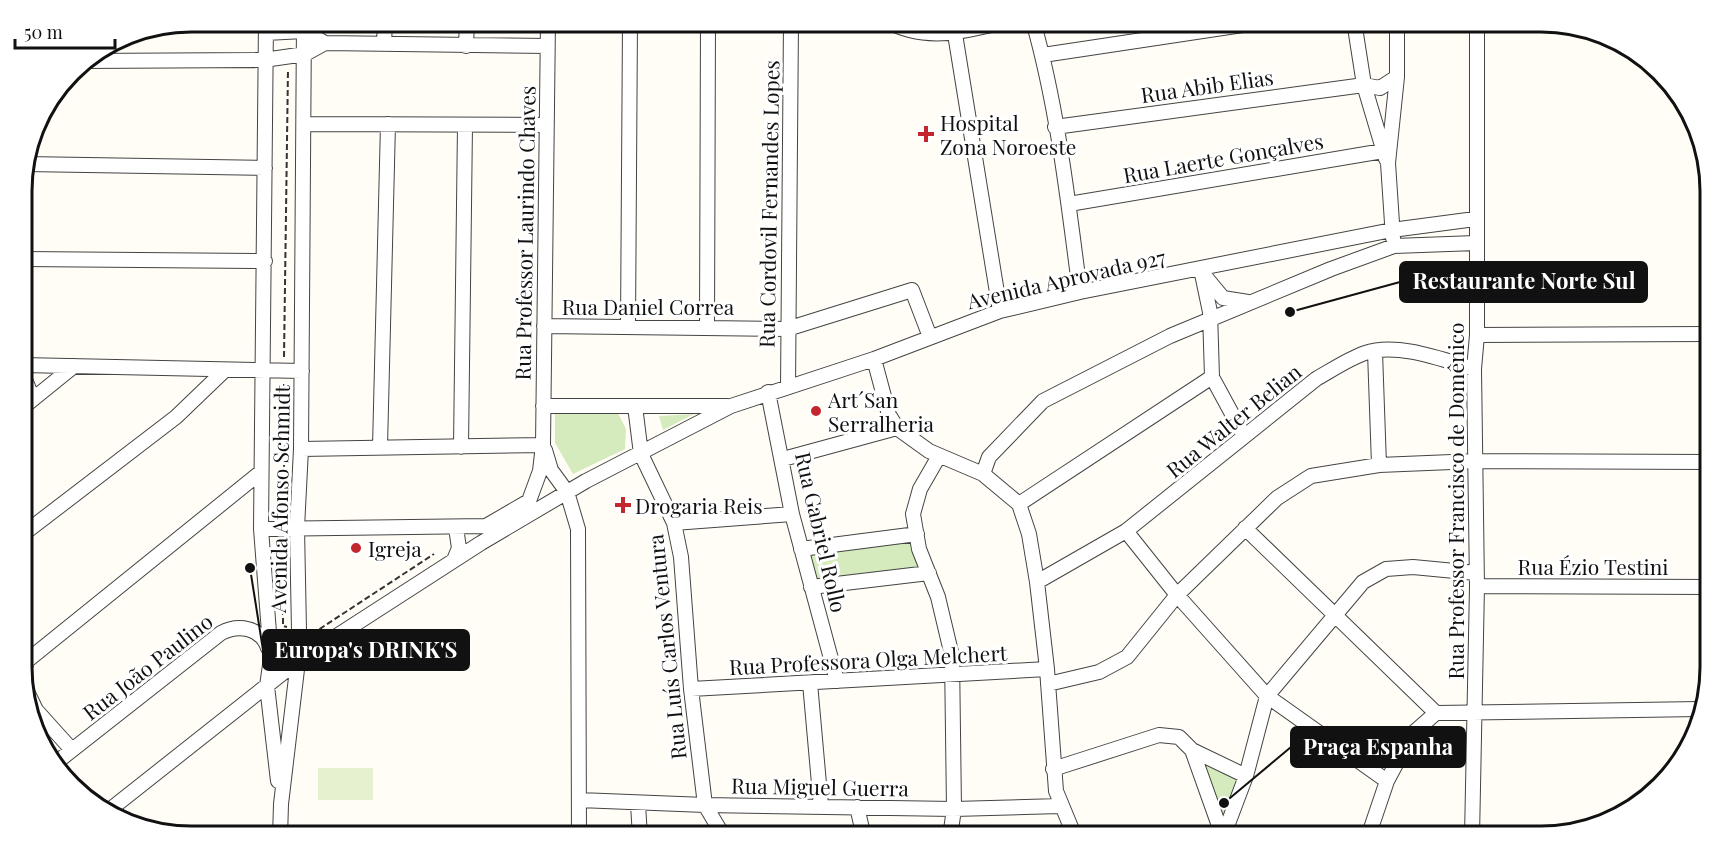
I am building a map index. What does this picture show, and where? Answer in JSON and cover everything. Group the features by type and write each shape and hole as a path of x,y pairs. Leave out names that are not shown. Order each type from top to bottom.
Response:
{"street":[{"name":"Avenida Afonso Schmidt","path":"266,32 261,529 271,658 267,686 281,804"},
{"name":"Avenida Afonso Schmidt","path":"281,804 298,661 297,528 301,449 304,32"},
{"path":"311,32 325,43"},
{"path":"384,44 385,32"},
{"path":"466,46 467,32"},
{"name":"Rua Professor Laurindo Chaves","path":"543,445 548,32"},
{"path":"628,326 630,32"},
{"path":"708,32 708,327"},
{"name":"Rua Cordovil Fernandes Lopes","path":"788,387 791,32"},
{"path":"918,32 924,34 963,32"},
{"path":"1036,32 1043,55 1069,204 1080,292"},
{"path":"1043,55 1178,32"},
{"path":"1356,32 1364,84 1387,155"},
{"path":"1394,246 1387,155 1397,77 1397,32"},
{"name":"Rua Professor Francisco de Domênico","path":"1472,826 1477,579 1474,369 1477,335 1475,219 1477,32"},
{"path":"955,34 1000,311"},
{"path":"98,61 264,60 305,54 325,43 547,46"},
{"name":"Rua Abib Elias","path":"1056,128 1364,84 1380,88 1397,77"},
{"path":"305,124 546,125"},
{"path":"380,447 388,124"},
{"path":"461,447 465,125"},
{"name":"Rua Laerte Gonçalves","path":"1069,204 1387,155"},
{"path":"34,164 265,168"},
{"name":"Avenida Aprovada 927","path":"567,492 731,406 874,358 1000,311 1080,292 1201,270 1392,230 1475,219"},
{"path":"982,474 989,457 1043,401 1170,336 1332,268 1394,246 1476,243"},
{"path":"32,260 265,261"},
{"path":"1201,270 1222,298 1251,303"},
{"path":"1201,270 1210,319 1212,378 1244,436"},
{"name":"Rua Daniel Correa","path":"544,326 787,329 912,290 930,337"},
{"path":"1477,335 1700,334"},
{"name":"Rua Walter Belian","path":"1037,582 1126,531 1191,482 1316,379 1367,352 1393,351 1434,358 1474,369"},
{"path":"1375,352 1379,465"},
{"path":"874,358 889,415 897,428 939,456 982,474 1018,504 1029,534 1037,582 1047,669 1053,769 1060,806 1070,826"},
{"path":"32,365 302,371"},
{"path":"32,400 74,366"},
{"path":"32,527 176,417 225,370"},
{"path":"1018,504 1212,378"},
{"name":"Rua Gabriel Rollo","path":"768,392 792,514 837,681"},
{"path":"543,405 731,406"},
{"name":"Rua Luís Carlos Ventura","path":"635,406 641,454 674,523 681,557 691,689 705,806"},
{"path":"783,459 897,428"},
{"path":"301,449 543,445"},
{"path":"543,445 551,470 567,492 578,529 579,826"},
{"path":"261,529 486,526 529,501 540,471 543,445"},
{"path":"939,456 918,497 913,514 916,534 938,597 952,656 954,809 952,826"},
{"path":"1048,684 1098,672 1127,657 1177,596 1245,528 1277,498 1311,476 1379,465 1476,460 1700,462"},
{"path":"32,657 261,472"},
{"path":"114,807 298,661 454,560 567,492"},
{"path":"674,523 792,514"},
{"path":"454,560 459,548 456,528"},
{"path":"1245,528 1436,713"},
{"path":"1126,531 1177,596 1267,696 1387,781"},
{"path":"801,549 916,534"},
{"name":"Rua Ézio Testini","path":"1267,696 1363,582 1386,569 1413,567 1477,579 1700,587"},
{"path":"811,587 929,573"},
{"name":"Rua João Paulino","path":"72,750 231,628 241,627 260,636 271,658"},
{"name":"Rua Professora Olga Melchert","path":"691,689 1047,669"},
{"path":"810,683 821,806"},
{"path":"1227,826 1246,776 1267,696"},
{"path":"1372,826 1387,781 1412,734 1436,713 1694,710"},
{"path":"38,713 72,750 61,759"},
{"path":"1053,769 1159,735 1179,737 1192,750 1246,776"},
{"path":"1192,750 1219,826"},
{"name":"Rua Miguel Guerra","path":"579,800 705,806 954,809 1060,806"},
{"path":"280,826 281,804"},
{"path":"638,804 639,826"},
{"path":"705,806 717,826"},
{"path":"857,807 861,826"}],"green space":[{"path":"555,409 617,411 626,429 625,449 573,474 555,443"},
{"path":"694,414 663,430 659,416"},
{"path":"914,537 929,573 810,582 804,550"},
{"path":"1202,762 1236,776 1239,781 1225,823"},
{"path":"318,768 373,768 373,800 318,800"}],"place":[{"name":"Hospital Zona Noroeste","path":"926,134"},
{"name":"Restaurante Norte Sul","path":"1290,312"},
{"name":"Art´San Serralheria","path":"816,411"},
{"name":"Drogaria Reis","path":"623,505"},
{"name":"Igreja","path":"356,548"},
{"name":"Europa's DRINK'S","path":"250,568"},
{"name":"Praça Espanha","path":"1224,803"}]}
